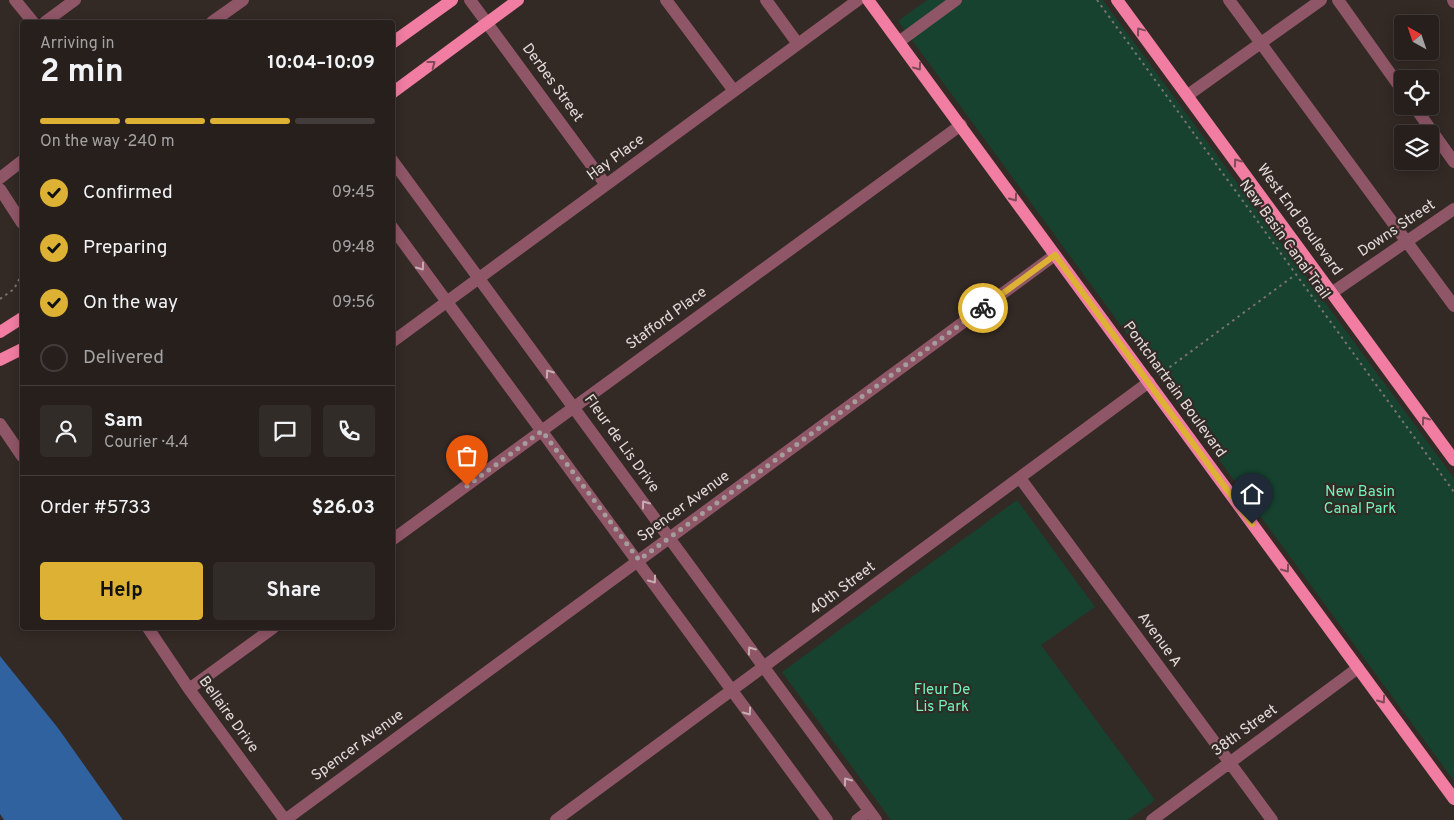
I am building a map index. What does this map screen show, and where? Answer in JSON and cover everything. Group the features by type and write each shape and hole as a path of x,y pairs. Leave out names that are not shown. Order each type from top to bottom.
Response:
{"main road":[{"path":"395,41 452,0"},
{"path":"395,91 518,0"},
{"name":"Pontchartrain Boulevard","path":"868,0 900,41 1454,799"},
{"name":"West End Boulevard","path":"1117,0 1333,292 1454,460"},
{"path":"0,332 20,319"},
{"path":"0,360 20,350"}],"street":[{"path":"15,0 30,20"},
{"path":"48,20 75,0"},
{"path":"215,20 243,0"},
{"name":"Derbes Street","path":"470,0 606,185"},
{"path":"666,0 734,91"},
{"path":"766,0 798,44"},
{"name":"Hay Place","path":"395,340 858,0"},
{"path":"900,41 956,0"},
{"path":"1229,0 1454,306"},
{"path":"1188,95 1321,0"},
{"path":"1338,0 1394,79"},
{"path":"1420,115 1454,162"},
{"name":"Stafford Place","path":"395,538 961,125"},
{"path":"0,178 20,163"},
{"name":"Fleur de Lis Drive","path":"395,164 872,816"},
{"path":"0,189 20,220"},
{"name":"Downs Street","path":"1333,292 1454,209"},
{"path":"395,231 639,560 827,820"},
{"name":"Spencer Avenue","path":"285,820 1055,255"},
{"name":"40th Street","path":"556,820 1149,382"},
{"path":"0,424 20,453"},
{"name":"Avenue A","path":"1020,478 1272,820"},
{"name":"Bellaire Drive","path":"149,630 189,689 285,820"},
{"path":"189,689 270,630"},
{"name":"38th Street","path":"1152,820 1358,668"},
{"path":"857,820 872,816"}],"path":[{"name":"New Basin Canal Trail","path":"1097,0 1454,492"},
{"path":"1149,382 1295,275"},
{"path":"0,299 14,289 20,278"}],"green space":[{"name":"New Basin Canal Park","path":"927,0 1103,0 1454,478 1454,781 898,21"},
{"name":"Fleur De Lis Park","path":"1017,500 1095,607 1041,645 1155,800 1128,820 891,820 782,672"}],"water":[{"path":"0,656 58,728 123,820 4,820 0,814"}],"way so far":[{"path":"467,486 542,431 639,560 983,308"}],"route":[{"path":"983,308 1055,255 1252,524"}]}
